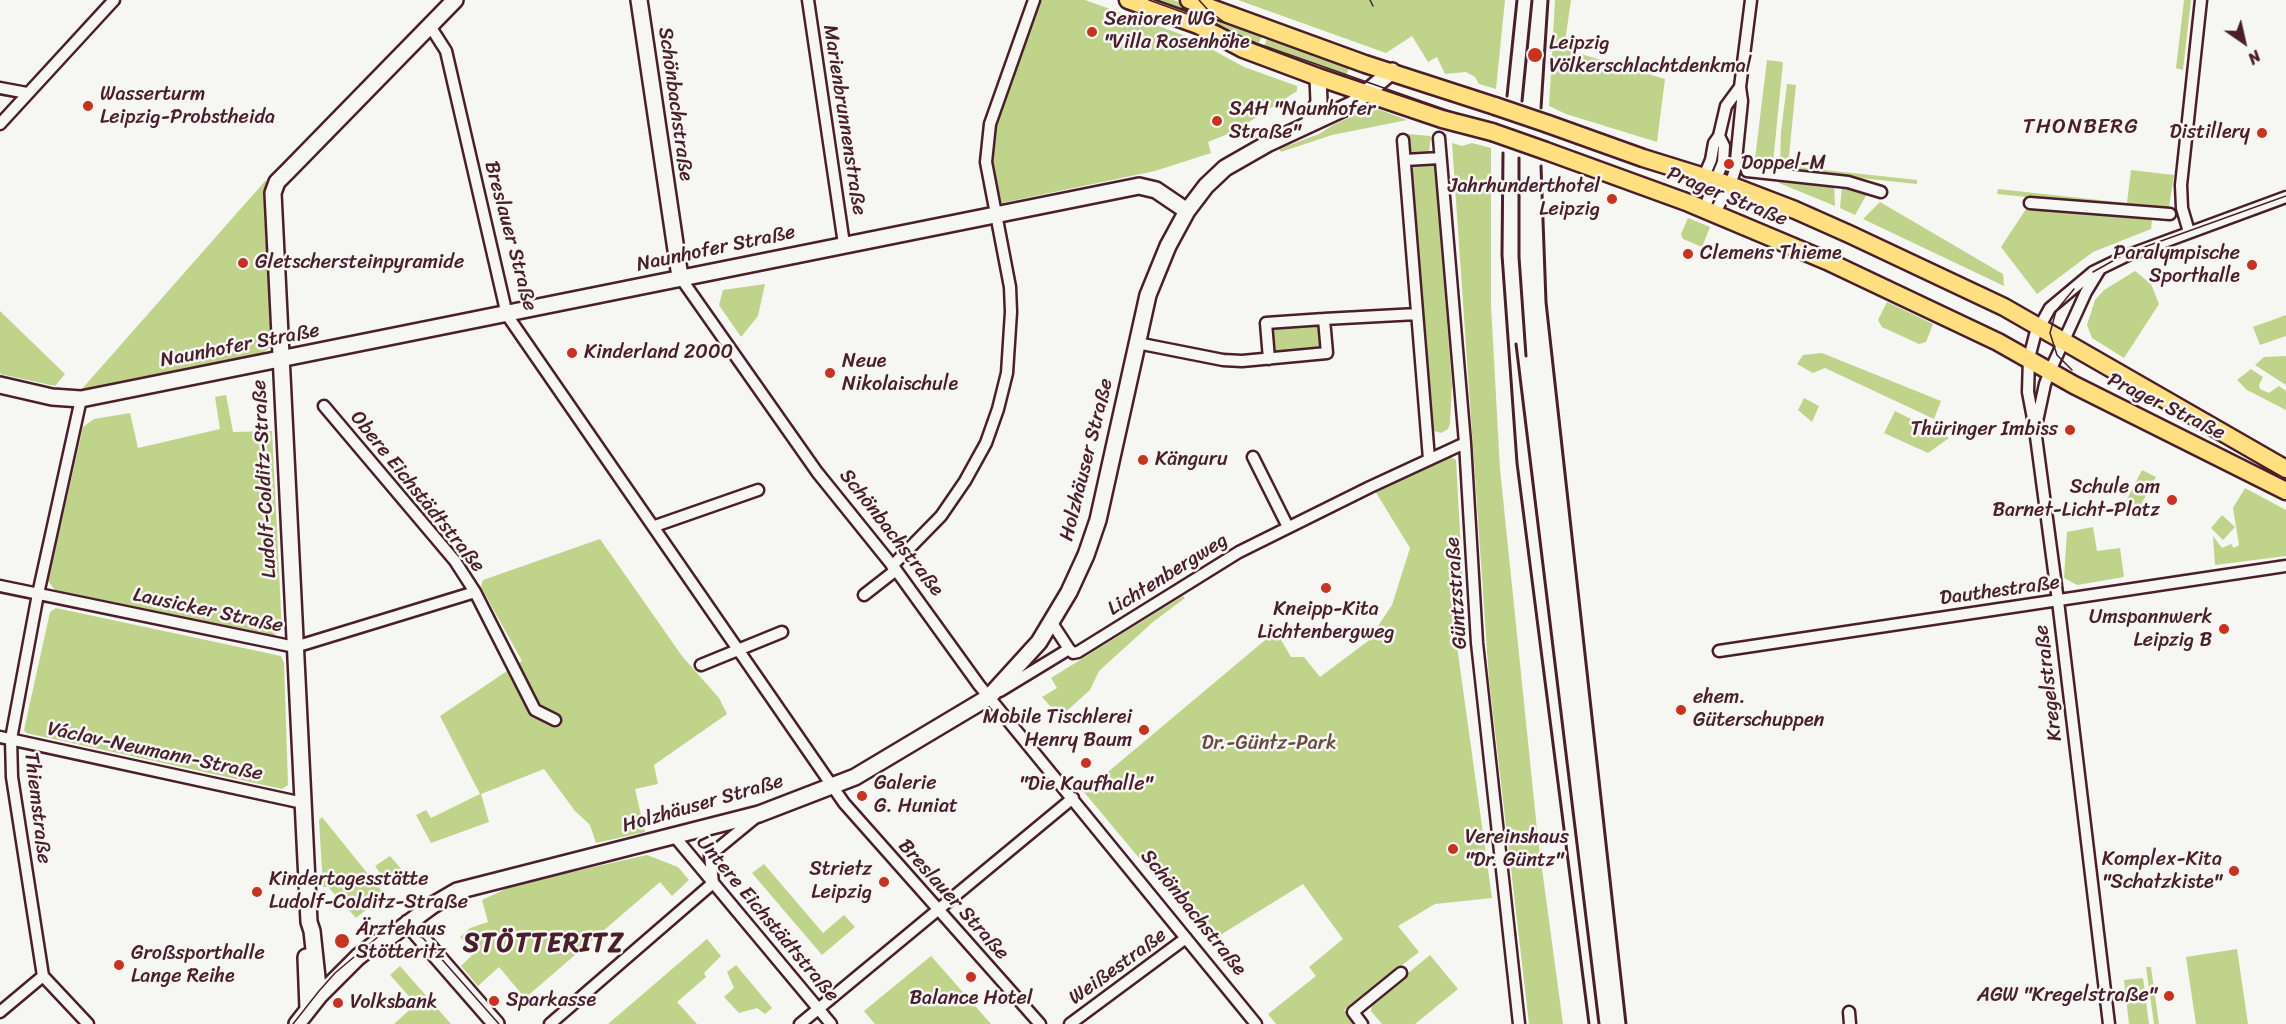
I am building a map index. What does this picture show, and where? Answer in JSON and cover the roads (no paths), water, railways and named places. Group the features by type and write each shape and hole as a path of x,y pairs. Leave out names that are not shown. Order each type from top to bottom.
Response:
{"main road":[{"name":"Prager Straße","path":"1128,0 1198,25 1243,49 1450,122 1492,132 1546,151 1709,212 1827,261 2029,358 2074,385 2286,491"},
{"name":"Prager Straße","path":"1189,0 1365,64 1392,71 1642,158 1717,180 1834,227 2004,307 2036,333 2060,348 2286,469"}],"street":[{"path":"0,124 114,0"},
{"name":"Ludolf-Colditz-Straße","path":"319,996 309,922 273,193 277,182 455,0"},
{"name":"Schönbachstraße","path":"639,0 680,277 804,453 894,568 989,697 1256,1024"},
{"name":"Marienbrunnenstraße","path":"808,0 844,244"},
{"path":"864,595 894,568 941,516 965,481 986,443 998,409 1007,373 1011,312 1010,287 986,162 990,124 1034,0"},
{"path":"1717,180 1735,170 1742,106 1740,87 1751,0"},
{"path":"2189,232 2182,208 2181,185 2201,0"},
{"name":"Breslauer Straße","path":"430,26 446,51 507,315 655,526 844,803 1040,1024"},
{"path":"1187,211 1206,186 1225,168 1257,149 1353,104 1392,71"},
{"path":"1308,125 1319,102 1318,77"},
{"path":"1709,212 1723,162 1724,146 1719,136 1726,106 1740,87"},
{"path":"0,88 27,93"},
{"name":"Güntzstraße","path":"1439,138 1465,443 1477,643 1519,1024"},
{"path":"1404,140 1429,459"},
{"path":"1405,160 1440,158"},
{"path":"1747,171 1848,182 1881,192"},
{"name":"Naunhofer Straße","path":"0,385 52,396 81,399 1139,186 1156,190 1187,211"},
{"path":"2036,333 2057,300 2088,275 2126,256 2286,197"},
{"path":"2030,203 2170,214"},
{"name":"Holzhäuser Straße","path":"302,1024 391,936 457,891 675,837 759,813 855,777 989,697 1026,658 1052,623 1079,573 1098,520 1148,296 1168,246 1187,211"},
{"path":"2035,429 2050,371 2086,292 2101,268"},
{"path":"1269,359 1266,323 1417,314"},
{"path":"1137,343 1222,360 1269,359 1327,353 1324,319"},
{"name":"Kregelstraße","path":"2036,333 2029,358 2028,392 2058,601 2109,1024"},
{"name":"Thiemstraße","path":"43,976 6,738 81,399"},
{"name":"Obere Eichstädtstraße","path":"324,406 455,561 475,592 535,710 555,720"},
{"name":"Lichtenbergweg","path":"989,697 1069,650 1073,653 1078,652 1239,552 1465,443"},
{"path":"1253,457 1288,527"},
{"path":"655,526 758,490"},
{"name":"Dauthestraße","path":"1719,651 2286,566"},
{"name":"Lausicker Straße","path":"0,586 295,647 475,592"},
{"path":"1052,623 1069,650"},
{"path":"701,665 782,632"},
{"name":"Václav-Neumann-Straße","path":"6,738 303,803"},
{"path":"800,1024 1073,798"},
{"path":"550,1024 713,883 710,855 759,813"},
{"name":"Untere Eichstädtstraße","path":"675,837 831,1024"},
{"name":"Ludolf-Colditz-Straße","path":"308,1009 306,930 309,922"},
{"path":"408,923 496,1024"},
{"name":"Holzhäuser Straße","path":"297,1024 319,996 358,957 376,943 391,936"},
{"name":"Weißestraße","path":"1070,1024 1186,938"},
{"path":"1362,1024 1353,1012 1401,973"},
{"path":"2,1007 43,976 88,1024"}],"tram line":[{"path":"1149,0 1207,21 1256,43 1458,114"},
{"path":"1199,0 1224,22"},
{"path":"1370,0 1373,6"},
{"path":"2093,272 2125,254 2286,196"},
{"path":"2072,370 2057,355 2050,333 2056,311 2074,289"},
{"path":"293,1024 335,973 379,936 393,930 409,931 423,938 499,1024"}],"railway":[{"path":"1507,96 1517,0"},
{"path":"1522,101 1532,0"},
{"path":"1541,108 1548,0"},
{"path":"1503,153 1502,255 1517,463 1589,1024"},
{"path":"1519,158 1519,257 1526,356"},
{"path":"1541,166 1546,302 1626,1024"},
{"path":"1516,344 1599,1024"}],"place":[{"name":"Senioren WG \"Villa Rosenhöhe","path":"1092,32"},
{"name":"Leipzig Völkerschlachtdenkmal","path":"1535,55"},
{"name":"Wasserturm Leipzig-Probstheida","path":"88,106"},
{"name":"SAH \"Naunhofer Straße\"","path":"1217,121"},
{"name":"Distillery","path":"2262,133"},
{"name":"Doppel-M","path":"1729,164"},
{"name":"Jahrhunderthotel Leipzig","path":"1612,199"},
{"name":"Clemens Thieme","path":"1688,254"},
{"name":"Gletschersteinpyramide","path":"243,263"},
{"name":"Paralympische Sporthalle","path":"2252,265"},
{"name":"Kinderland 2000","path":"572,353"},
{"name":"Neue Nikolaischule","path":"830,373"},
{"name":"Thüringer Imbiss","path":"2070,430"},
{"name":"Känguru","path":"1143,460"},
{"name":"Schule am Barnet-Licht-Platz","path":"2172,500"},
{"name":"Kneipp-Kita Lichtenbergweg","path":"1326,588"},
{"name":"Umspannwerk Leipzig B","path":"2224,629"},
{"name":"ehem. Güterschuppen","path":"1681,710"},
{"name":"Mobile Tischlerei Henry Baum","path":"1144,730"},
{"name":"\"Die Kaufhalle\"","path":"1086,763"},
{"name":"Galerie G. Huniat","path":"862,796"},
{"name":"Vereinshaus \"Dr. Güntz\"","path":"1453,849"},
{"name":"Komplex-Kita \"Schatzkiste\"","path":"2234,871"},
{"name":"Strietz Leipzig","path":"884,882"},
{"name":"Kindertagesstätte Ludolf-Colditz-Straße","path":"257,892"},
{"name":"Ärztehaus Stötteritz","path":"342,941"},
{"name":"Großsporthalle Lange Reihe","path":"119,965"},
{"name":"Balance Hotel","path":"971,977"},
{"name":"AGW \"Kregelstraße\"","path":"2169,996"},
{"name":"Sparkasse","path":"494,1001"},
{"name":"Volksbank","path":"338,1003"}],"district":[{"name":"THONBERG","path":"2081,128"},
{"name":"STÖTTERITZ","path":"544,944"}],"park label":[{"name":"Dr.-Güntz-Park","path":"1269,744"}]}
